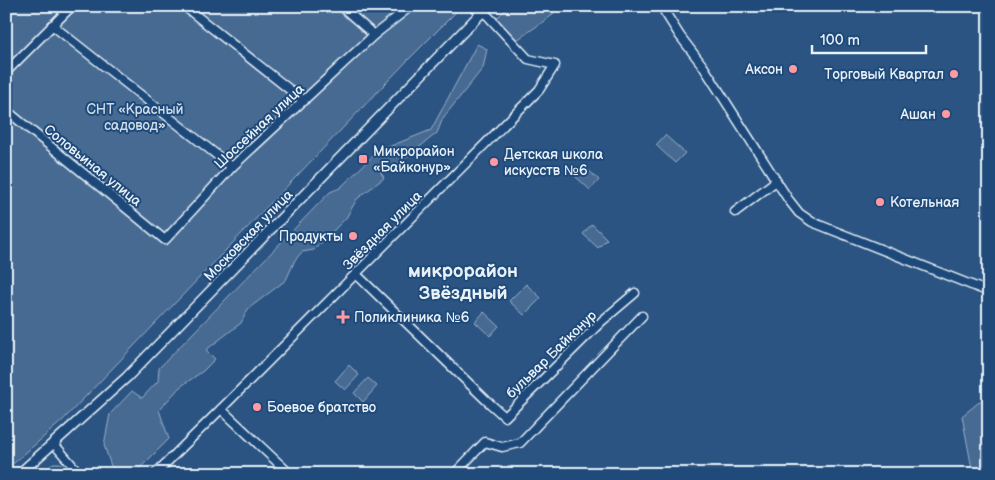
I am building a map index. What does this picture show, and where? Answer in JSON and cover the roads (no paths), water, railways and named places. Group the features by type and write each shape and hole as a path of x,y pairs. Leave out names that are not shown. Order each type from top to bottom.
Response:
{"main road":[{"name":"Московская улица","path":"19,474 127,377 486,9"}],"street":[{"path":"6,72 72,6"},
{"path":"184,6 304,101"},
{"path":"341,6 374,35"},
{"name":"Шоссейная улица","path":"165,240 232,167 374,35 411,6"},
{"path":"471,6 486,9"},
{"path":"661,6 680,36 703,66 776,181 799,213 812,222 989,292"},
{"name":"Звёздная улица","path":"155,474 539,90 555,65 528,59 486,9"},
{"path":"52,25 232,167"},
{"name":"Соловьиная улица","path":"6,110 165,240"},
{"path":"735,212 776,181"},
{"name":"бульвар Байконур","path":"356,274 486,400 505,416 602,321 635,293"},
{"path":"454,474 485,442 502,447 520,443 642,316"},
{"path":"221,409 290,474"},
{"path":"54,444 80,474"}],"place":[{"name":"Аксон","path":"793,69"},
{"name":"Торговый Квартал","path":"954,74"},
{"name":"Ашан","path":"946,114"},
{"name":"Микрорайон «Байконур»","path":"363,159"},
{"name":"Детская школа искусств №6","path":"494,162"},
{"name":"Котельная","path":"880,202"},
{"name":"Продукты","path":"353,236"},
{"name":"Поликлиника №6","path":"343,317"},
{"name":"Боевое братство","path":"257,407"}],"district":[{"name":"микрорайон Звёздный","path":"463,281"}],"park label":[{"name":"СНТ «Красный садовод»","path":"135,118"}]}
